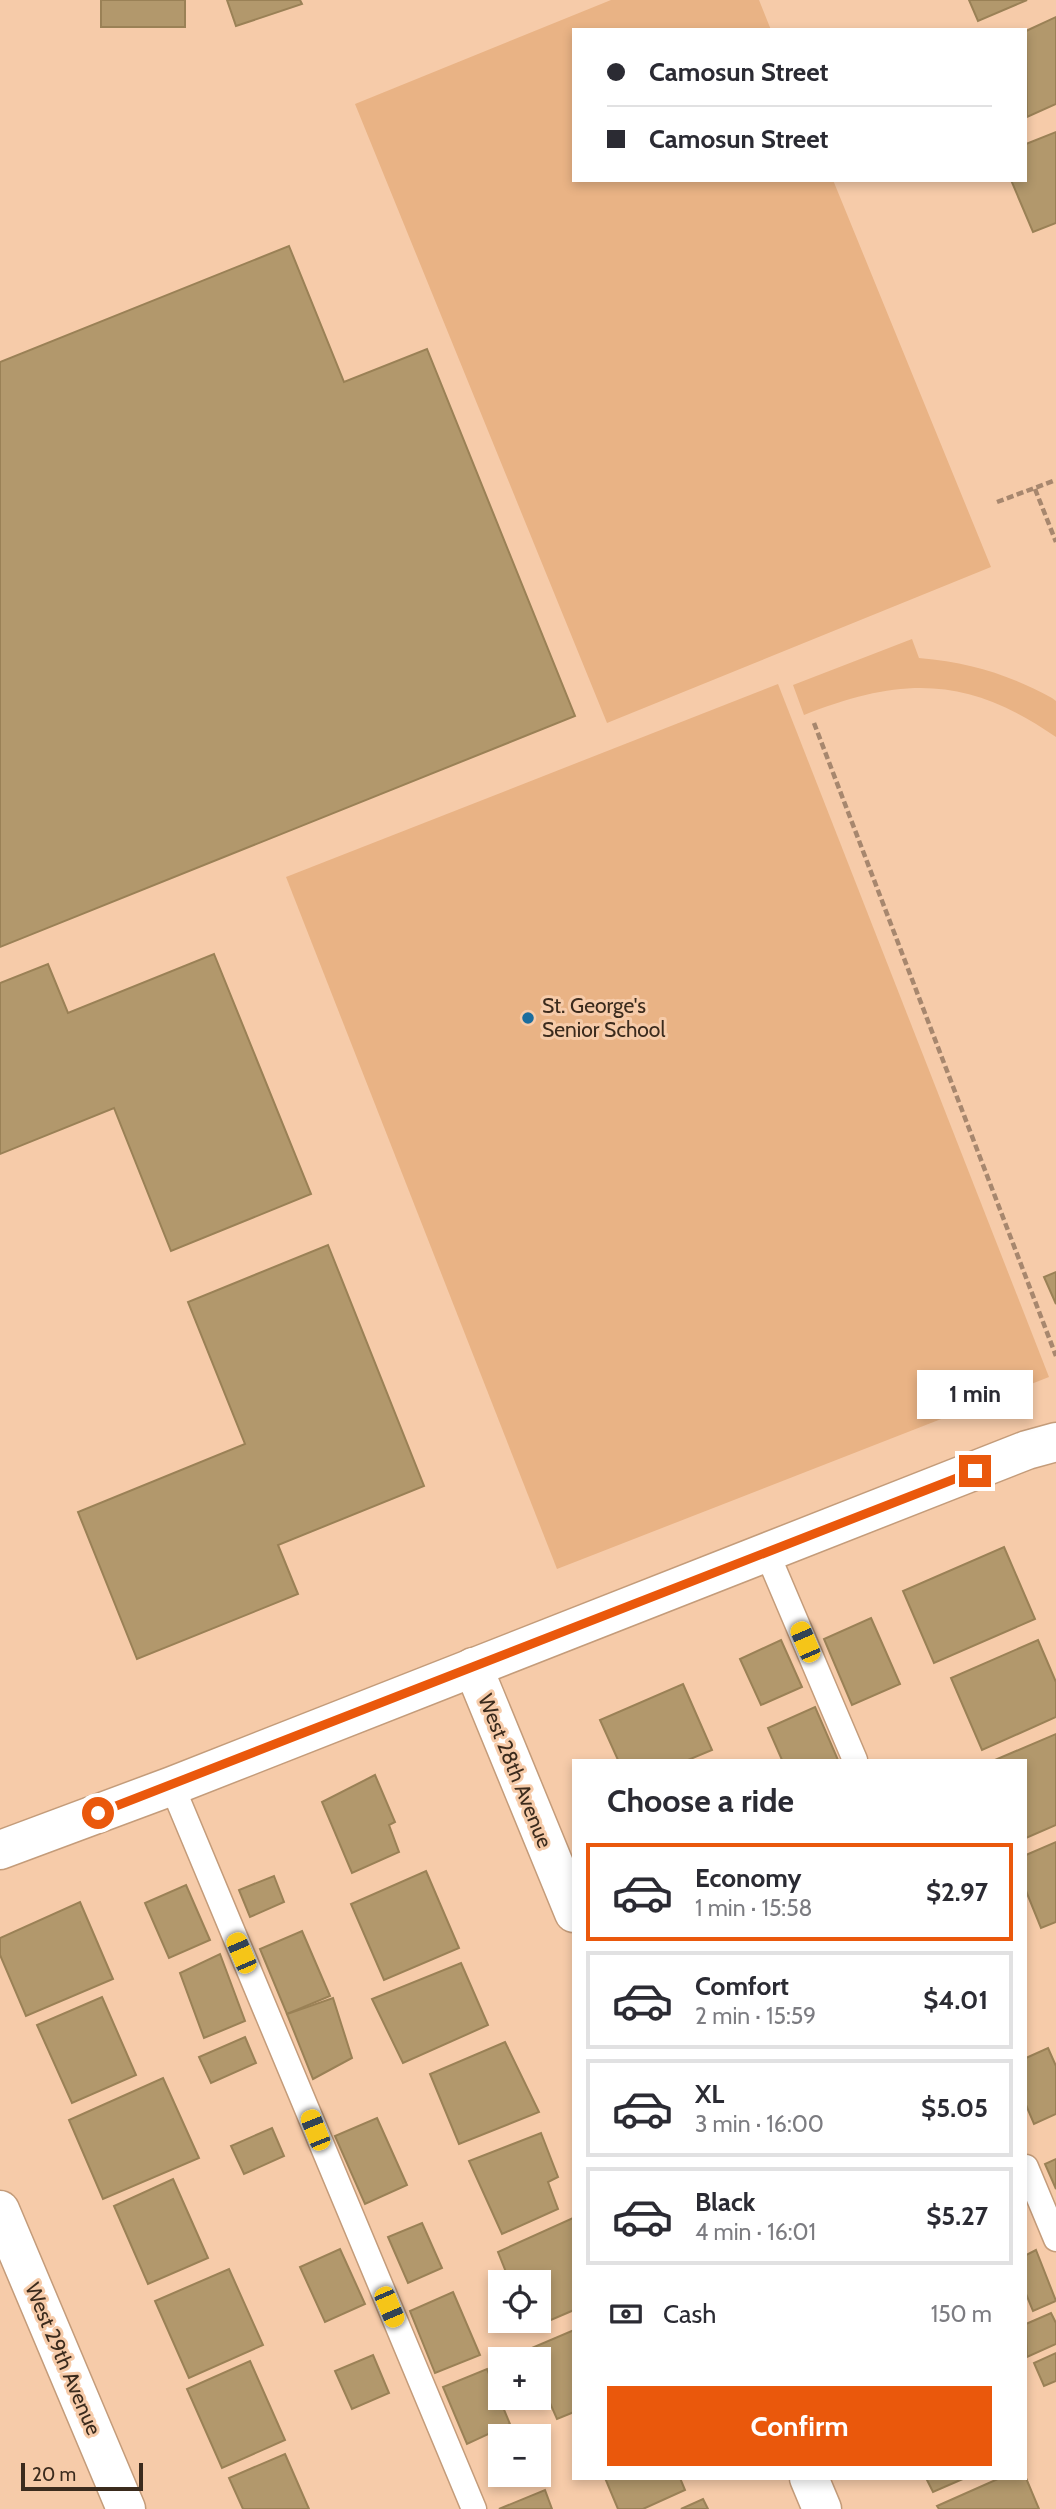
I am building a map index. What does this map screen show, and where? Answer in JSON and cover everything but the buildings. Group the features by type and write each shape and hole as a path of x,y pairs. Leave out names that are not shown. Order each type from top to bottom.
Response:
{"street":[{"path":"0,1850 172,1786 1027,1450 1056,1442"},
{"name":"West 28th Avenue","path":"473,1667 572,1908"},
{"name":"West 29th Avenue","path":"0,2210 126,2509"},
{"path":"810,2480 822,2509"}],"lane":[{"path":"767,1553 855,1759"},
{"path":"172,1786 474,2509"},
{"path":"1027,2168 1056,2239"}],"path":[{"path":"998,502 1056,480"},
{"path":"1035,489 1056,542"},
{"path":"814,723 1056,1356"}],"shaded area":[{"path":"611,0 759,0 770,28 572,28 572,182 834,182 991,567 607,723 355,104"},
{"path":"912,639 919,658 987,670 1052,698 1056,701 1056,737 993,702 934,688 873,693 804,715 793,685"},
{"path":"778,684 1049,1377 557,1569 286,877"}],"place":[{"name":"St. George's Senior School","path":"528,1018"}],"route":[{"path":"98,1813 975,1471"}]}
